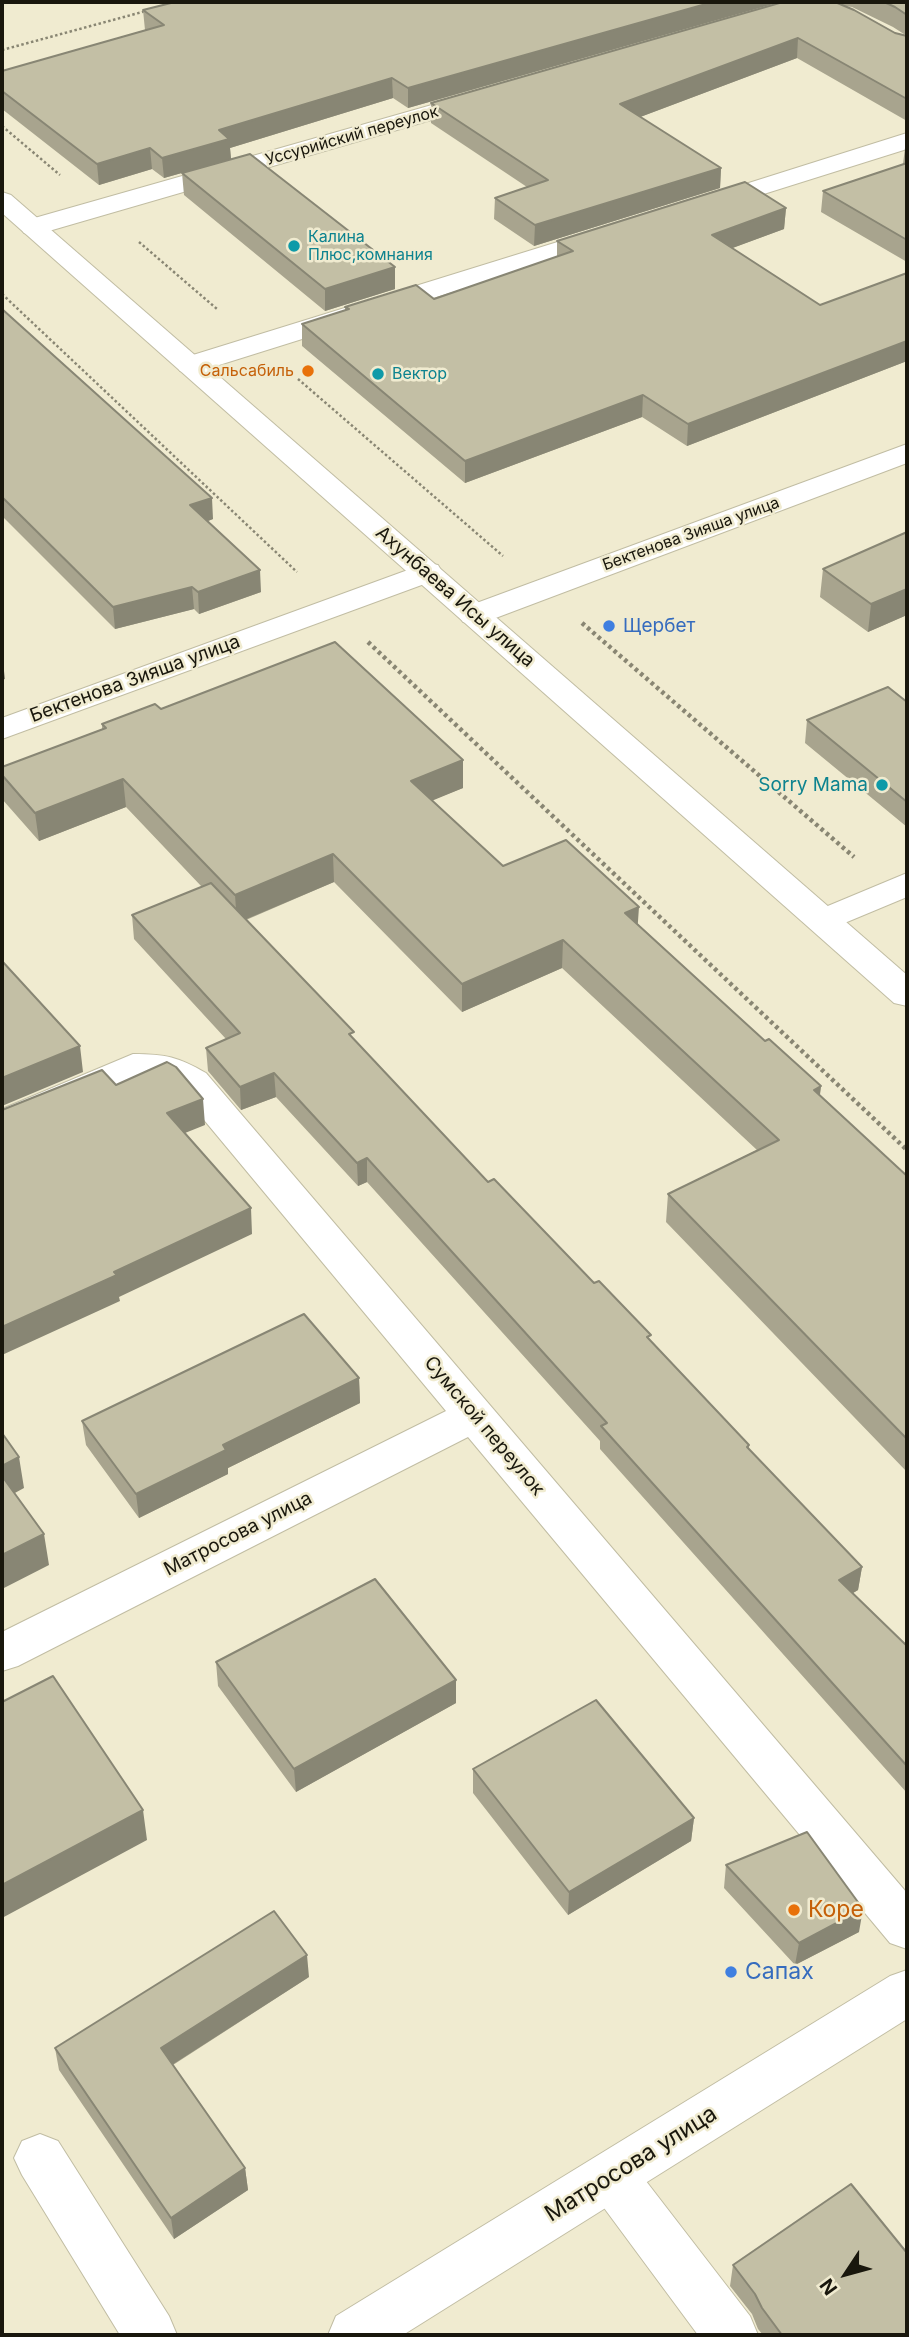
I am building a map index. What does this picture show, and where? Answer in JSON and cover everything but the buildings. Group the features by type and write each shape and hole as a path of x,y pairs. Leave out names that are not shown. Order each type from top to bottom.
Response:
{"street":[{"name":"Уссурийский переулок","path":"33,227 498,94"},
{"path":"682,212 907,141"},
{"name":"Ахунбаева Исы улица","path":"2,200 907,994"},
{"path":"190,365 629,228"},
{"name":"Бектенова Зияша улица","path":"474,615 907,453"},
{"name":"Бектенова Зияша улица","path":"2,729 427,572"},
{"path":"823,921 900,887"},
{"name":"Сумской переулок","path":"2,1124 133,1067 167,1067 194,1082 907,1928"},
{"name":"Матросова улица","path":"2,1653 475,1415"},
{"name":"Матросова улица","path":"355,2335 907,1992"},
{"path":"40,2158 150,2335"},
{"path":"611,2176 731,2335"}],"path":[{"path":"2,50 155,9"},
{"path":"2,126 542,589 900,887"},
{"path":"2,294 907,1150"}],"place":[{"name":"Калина Плюс,комнания","path":"294,246"},
{"name":"Сальсабиль","path":"308,371"},
{"name":"Вектор","path":"378,374"},
{"name":"Щербет","path":"609,626"},
{"name":"Sorry Mama","path":"882,785"},
{"name":"Коре","path":"794,1910"},
{"name":"Сапах","path":"731,1972"}]}
